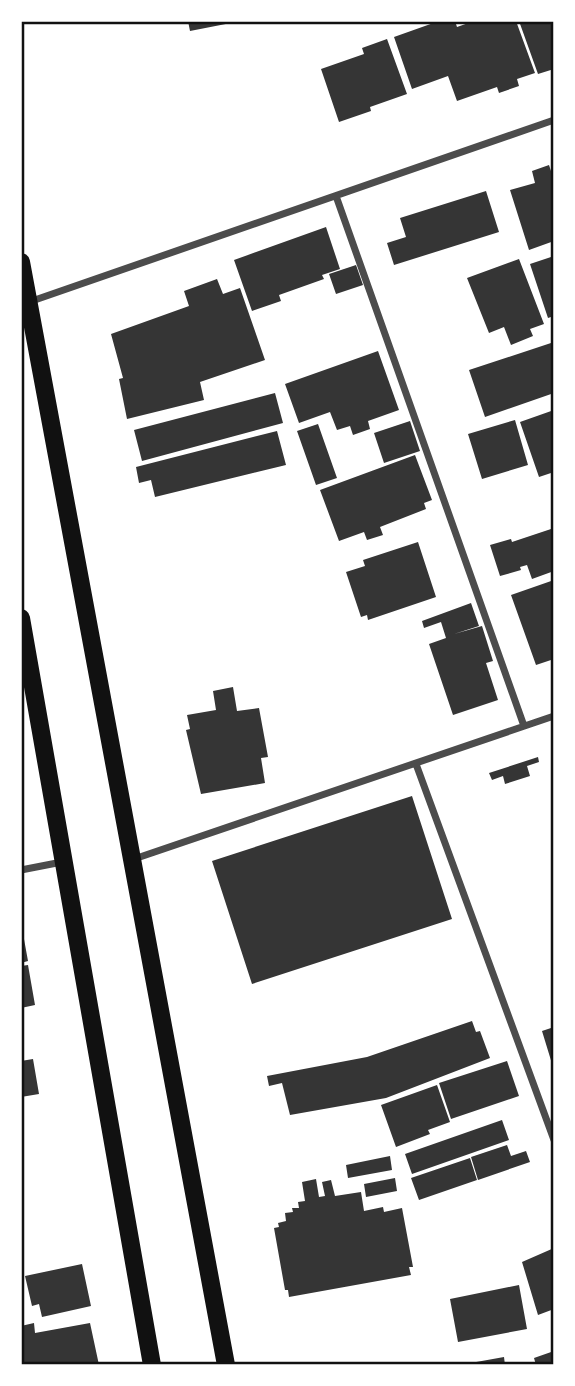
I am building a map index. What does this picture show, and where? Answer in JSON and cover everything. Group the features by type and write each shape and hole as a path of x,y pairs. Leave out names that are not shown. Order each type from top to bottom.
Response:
{"main road":[{"path":"21,262 24,303 226,1365"},
{"path":"22,626 152,1365"}],"street":[{"path":"24,303 554,120"},
{"path":"336,196 524,726"},
{"path":"132,860 554,716"},
{"path":"416,764 554,1140"},
{"path":"21,870 62,862"}],"building":[{"path":"188,21 236,21 236,22 190,31"},
{"path":"439,21 440,24 455,21 457,27 474,21 516,21 535,73 517,79 519,86 499,93 497,87 457,101 448,76 412,89 394,37"},
{"path":"519,21 554,21 554,69 538,74"},
{"path":"387,39 407,94 339,122 321,69 364,54 362,48"},
{"path":"549,165 554,180 554,241 529,250 510,190 535,183 532,171"},
{"path":"486,191 499,232 394,265 387,243 406,237 400,218"},
{"path":"326,227 340,269 322,275 324,279 279,295 281,301 252,311 234,260"},
{"path":"554,256 554,316 548,318 530,264"},
{"path":"519,259 544,324 530,329 533,336 511,345 504,327 489,333 467,278"},
{"path":"356,265 363,285 336,294 329,274"},
{"path":"217,279 223,294 240,288 265,360 200,382 204,400 127,419 119,379 123,378 111,334 189,306 184,291"},
{"path":"554,342 554,393 485,417 469,370"},
{"path":"378,351 399,410 368,421 370,429 353,435 350,426 337,430 330,412 299,423 285,384"},
{"path":"275,393 283,423 142,461 134,430"},
{"path":"554,410 554,472 539,477 520,422"},
{"path":"515,420 528,465 482,479 468,434"},
{"path":"410,421 420,451 384,463 374,433"},
{"path":"318,424 337,478 316,485 297,431"},
{"path":"277,431 286,465 155,497 151,480 139,483 136,467"},
{"path":"415,455 432,500 424,503 426,509 380,527 383,535 367,540 364,532 339,541 320,490"},
{"path":"554,528 554,571 532,579 527,565 520,567 521,570 500,576 490,545 511,539 512,542"},
{"path":"418,542 436,597 368,620 367,615 361,617 346,572 365,566 363,560"},
{"path":"554,580 554,659 536,665 511,595"},
{"path":"471,603 479,626 454,634 482,626 493,661 486,663 498,700 453,715 429,644 446,638 441,622 424,628 422,621"},
{"path":"233,687 237,711 259,708 268,757 261,758 265,783 201,794 186,730 190,729 187,715 216,710 213,691"},
{"path":"538,757 539,762 527,766 530,776 505,784 503,776 492,780 489,773"},
{"path":"412,796 452,919 252,984 212,861"},
{"path":"21,929 28,961 21,963"},
{"path":"28,965 35,1005 21,1008 21,966"},
{"path":"472,1021 476,1032 480,1031 490,1058 386,1098 290,1115 282,1083 269,1086 267,1076 367,1057"},
{"path":"554,1027 554,1067 553,1067 542,1031"},
{"path":"33,1059 39,1094 21,1097 21,1061"},
{"path":"507,1061 519,1096 451,1119 439,1083"},
{"path":"437,1085 450,1122 428,1130 430,1134 396,1147 381,1105"},
{"path":"502,1120 509,1140 412,1174 405,1154"},
{"path":"507,1145 511,1156 526,1151 530,1162 478,1180 471,1157"},
{"path":"390,1156 392,1170 348,1178 346,1165"},
{"path":"470,1158 477,1180 419,1200 411,1178"},
{"path":"395,1178 397,1191 366,1197 364,1184"},
{"path":"316,1179 319,1197 325,1196 322,1182 331,1180 335,1196 361,1192 364,1211 383,1207 384,1212 402,1208 413,1267 409,1267 411,1275 289,1297 288,1290 285,1290 274,1228 279,1227 278,1223 286,1221 285,1213 293,1212 292,1208 299,1208 298,1202 305,1201 302,1182"},
{"path":"554,1248 554,1309 538,1315 522,1262"},
{"path":"82,1264 91,1306 42,1317 39,1304 32,1306 25,1276"},
{"path":"519,1285 527,1329 458,1342 450,1299"},
{"path":"34,1323 35,1333 90,1323 99,1365 21,1365 21,1326"},
{"path":"554,1351 554,1365 536,1365 534,1358"},
{"path":"504,1357 505,1365 465,1365 465,1364"}]}
